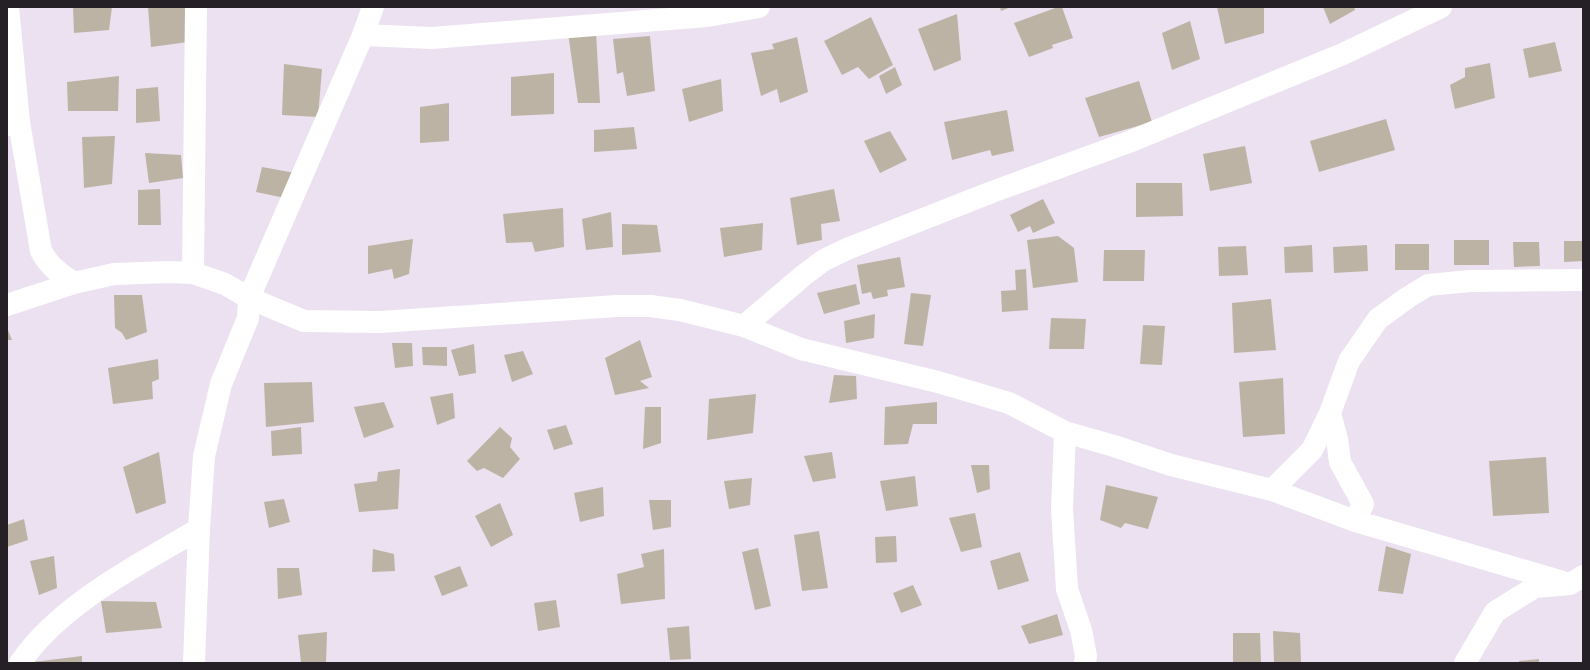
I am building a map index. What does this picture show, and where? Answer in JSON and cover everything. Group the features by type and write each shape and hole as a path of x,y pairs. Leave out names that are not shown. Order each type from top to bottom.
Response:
{"street":[{"path":"8,7 13,124 41,251 51,266 74,283"},
{"path":"192,273 196,7"},
{"path":"194,663 199,530 204,456 221,384 248,318 249,298 363,35 373,7"},
{"path":"363,35 432,38 707,16 759,7"},
{"path":"744,326 824,260 847,249 992,192 1129,142 1343,54 1441,7"},
{"path":"7,305 74,283 114,274 169,272 192,273 224,284 249,298 304,321 380,322 617,306 650,306 680,310 744,326 801,349 938,382 1009,402 1065,432 1171,465 1272,490 1355,522 1576,580"},
{"path":"1272,490 1312,450 1330,413 1349,361 1378,319 1407,298 1428,285 1470,281 1583,280"},
{"path":"1330,413 1337,439 1340,462 1363,504 1355,522"},
{"path":"1065,432 1062,509 1067,589 1081,630 1086,656 1085,663"},
{"path":"20,663 29,649 45,631 95,592 199,530"},
{"path":"1465,663 1495,612 1535,587 1576,580"}],"building":[{"path":"73,7 112,7 109,30 74,33"},
{"path":"148,7 185,7 188,42 151,47"},
{"path":"1000,7 1011,7 1001,11"},
{"path":"1058,7 1062,7 1073,38 1052,45 1053,48 1029,57 1014,23"},
{"path":"1217,7 1264,7 1264,33 1225,44"},
{"path":"1323,7 1354,7 1355,10 1330,24"},
{"path":"957,14 961,60 934,71 918,29"},
{"path":"871,17 893,65 869,79 858,67 842,75 824,41"},
{"path":"1190,21 1200,59 1172,70 1162,33"},
{"path":"596,32 600,103 578,103 568,33"},
{"path":"650,36 655,91 627,96 623,72 617,74 613,39"},
{"path":"797,37 808,92 780,103 777,89 761,96 751,53 774,49 772,44"},
{"path":"1555,42 1562,71 1529,78 1523,49"},
{"path":"1490,63 1495,98 1455,109 1450,85 1465,77 1465,68"},
{"path":"284,64 322,69 318,117 282,115"},
{"path":"895,67 902,85 886,94 879,76"},
{"path":"554,73 554,114 511,116 511,77"},
{"path":"119,76 118,111 68,111 67,82"},
{"path":"721,79 723,111 689,122 682,89"},
{"path":"1139,81 1152,122 1099,137 1085,98"},
{"path":"158,87 160,121 136,123 136,89"},
{"path":"449,103 449,141 420,143 420,107"},
{"path":"1007,110 1014,151 992,156 990,150 952,160 944,122"},
{"path":"1386,119 1395,150 1319,172 1310,141"},
{"path":"634,127 637,149 594,152 594,130"},
{"path":"890,131 907,160 880,173 864,141"},
{"path":"115,136 112,184 84,188 82,137"},
{"path":"1245,146 1252,183 1210,191 1203,154"},
{"path":"145,153 181,155 183,178 149,183"},
{"path":"262,167 295,173 285,198 256,192"},
{"path":"1136,183 1182,183 1183,216 1136,217"},
{"path":"160,189 161,225 138,225 138,190"},
{"path":"834,189 840,221 821,224 822,240 797,245 790,198"},
{"path":"1043,199 1055,223 1033,233 1030,226 1018,232 1010,215"},
{"path":"563,208 564,247 535,252 532,242 506,243 503,214"},
{"path":"611,212 613,247 586,250 582,219"},
{"path":"763,223 762,250 724,257 720,228"},
{"path":"622,224 657,225 661,252 622,255"},
{"path":"1058,236 1074,248 1078,282 1033,288 1027,240"},
{"path":"413,239 409,274 394,279 392,269 368,274 368,246"},
{"path":"1454,240 1489,240 1489,265 1454,265"},
{"path":"1564,241 1583,241 1583,261 1564,262"},
{"path":"1513,242 1539,242 1540,266 1514,267"},
{"path":"1395,244 1429,244 1429,270 1395,270"},
{"path":"1312,245 1313,272 1285,273 1284,247"},
{"path":"1367,245 1368,271 1334,273 1333,247"},
{"path":"1246,246 1248,275 1219,276 1218,247"},
{"path":"1104,250 1145,250 1144,281 1103,281"},
{"path":"900,257 905,287 887,290 888,296 873,299 871,292 862,294 857,265"},
{"path":"1026,269 1028,310 1002,312 1001,291 1016,290 1015,270"},
{"path":"856,284 860,304 824,314 817,293"},
{"path":"911,293 931,295 923,346 904,344"},
{"path":"114,295 142,295 147,332 126,340 122,333 115,328"},
{"path":"1271,299 1276,350 1234,353 1232,303"},
{"path":"875,314 874,338 846,343 844,321"},
{"path":"1051,318 1086,319 1084,349 1049,349"},
{"path":"1143,325 1165,326 1162,365 1140,364"},
{"path":"7,328 12,340 7,340"},
{"path":"640,340 652,377 640,381 649,388 615,395 605,358"},
{"path":"392,343 412,343 413,366 395,368"},
{"path":"474,344 476,373 459,376 451,350"},
{"path":"422,347 447,347 447,366 423,365"},
{"path":"523,351 533,374 512,382 504,355"},
{"path":"158,359 159,379 152,382 153,399 113,404 108,368"},
{"path":"834,375 856,376 857,399 829,403"},
{"path":"1283,378 1285,434 1243,437 1239,382"},
{"path":"312,382 314,422 266,427 264,383"},
{"path":"453,393 455,418 437,425 430,397"},
{"path":"756,394 753,433 707,440 709,399"},
{"path":"384,402 394,427 364,438 354,407"},
{"path":"937,402 937,424 913,424 908,444 884,445 885,407"},
{"path":"645,407 661,407 661,443 643,449"},
{"path":"566,425 573,444 554,450 547,430"},
{"path":"301,427 302,454 272,456 271,431"},
{"path":"500,427 512,438 510,447 520,459 503,478 484,468 477,471 467,461"},
{"path":"159,452 166,503 136,514 123,467"},
{"path":"832,452 836,478 813,482 804,456"},
{"path":"1546,457 1549,513 1493,516 1489,461"},
{"path":"971,465 989,465 990,489 977,493"},
{"path":"400,469 398,509 359,512 354,484 377,481 378,472"},
{"path":"915,476 918,506 886,511 880,481"},
{"path":"752,478 750,505 729,509 724,481"},
{"path":"1106,485 1158,497 1148,529 1125,523 1121,528 1100,520"},
{"path":"603,487 604,516 580,522 574,493"},
{"path":"284,499 290,522 269,528 264,502"},
{"path":"649,500 671,500 671,527 653,530"},
{"path":"500,503 513,535 491,547 475,516"},
{"path":"975,513 982,547 961,552 949,518"},
{"path":"24,519 28,540 7,547 7,525"},
{"path":"819,531 828,588 802,591 794,535"},
{"path":"896,536 897,562 876,563 875,537"},
{"path":"1386,546 1411,554 1403,594 1378,591"},
{"path":"758,548 771,606 755,610 742,552"},
{"path":"373,549 394,554 395,571 372,572"},
{"path":"664,549 665,599 621,604 617,574 644,567 641,554"},
{"path":"1020,552 1029,581 998,590 990,561"},
{"path":"54,556 57,588 39,595 30,561"},
{"path":"460,566 468,586 442,596 434,576"},
{"path":"277,568 299,568 302,595 278,599"},
{"path":"913,585 922,605 901,613 893,593"},
{"path":"556,600 560,627 538,631 534,603"},
{"path":"101,601 156,602 162,628 106,633"},
{"path":"1057,614 1063,635 1029,644 1021,626"},
{"path":"689,626 691,659 670,660 667,628"},
{"path":"1273,631 1300,633 1301,663 1274,663"},
{"path":"327,632 326,663 301,663 298,635"},
{"path":"1233,633 1260,633 1261,663 1233,663"},
{"path":"82,656 82,663 33,663 33,662"},
{"path":"1539,659 1539,663 1519,663 1519,661"}]}
